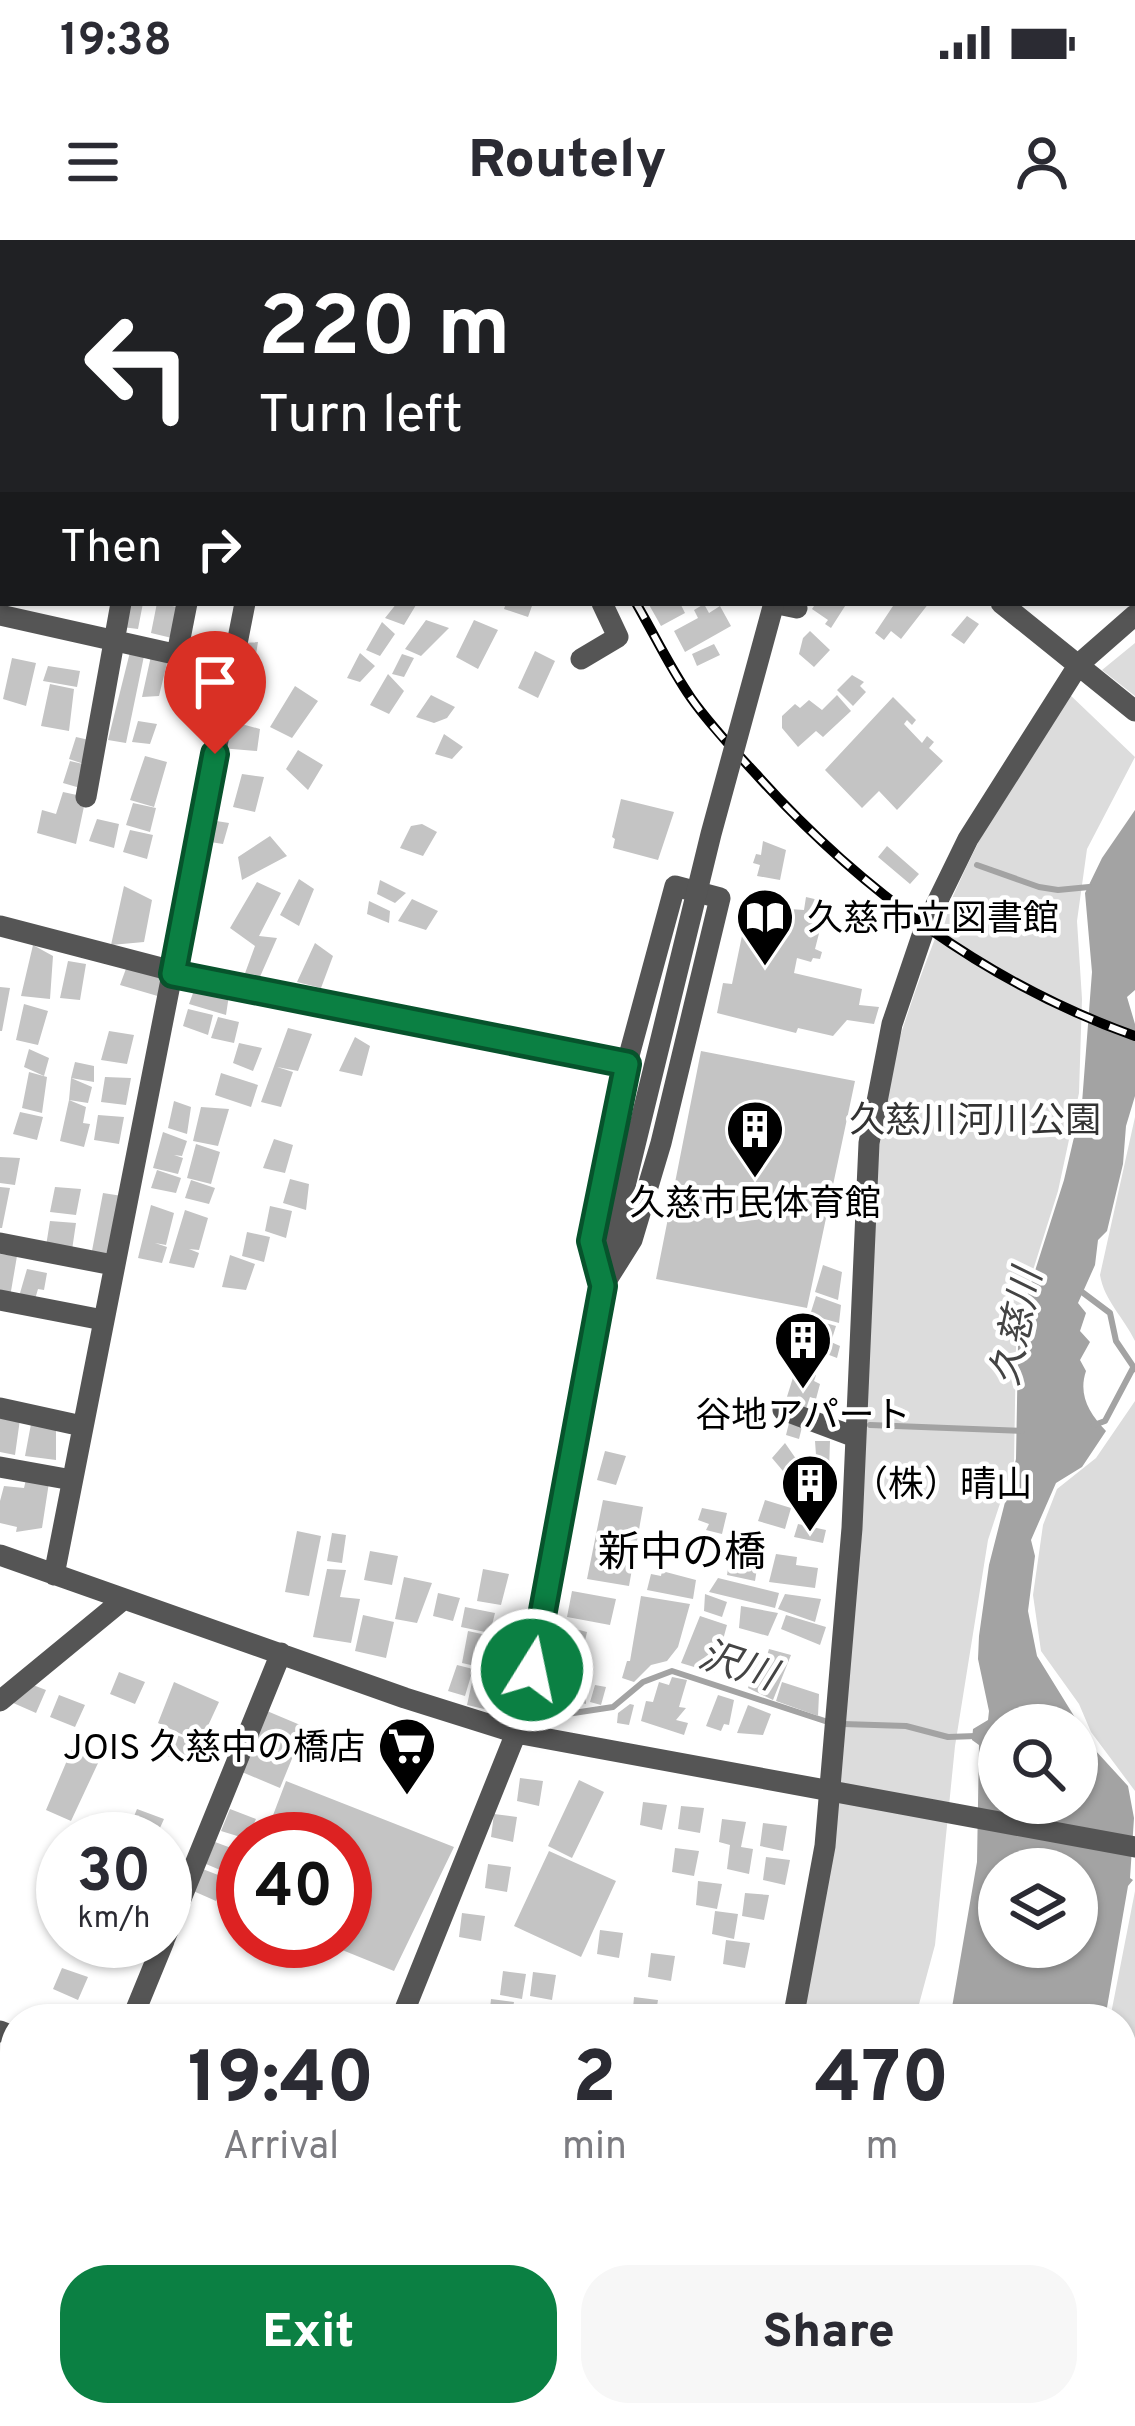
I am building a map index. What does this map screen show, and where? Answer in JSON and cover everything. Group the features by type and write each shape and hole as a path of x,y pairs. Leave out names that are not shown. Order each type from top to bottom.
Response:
{"street":[{"path":"86,796 121,606"},
{"path":"177,654 186,606"},
{"path":"54,1575 243,606"},
{"path":"581,659 618,637 603,606"},
{"path":"407,2004 516,1733 625,1186 711,834 788,606"},
{"path":"1005,606 1135,711"},
{"path":"797,2004 836,1792 869,1143 892,1024 948,875 1079,664 1135,614"},
{"path":"0,615 232,667"},
{"path":"675,886 720,898 661,1143 632,1240 603,1286 591,1241 627,1064 675,886"},
{"path":"0,926 173,974 627,1064"},
{"path":"0,1243 113,1265"},
{"path":"0,1300 103,1320"},
{"path":"0,1408 82,1426"},
{"path":"783,1410 855,1437"},
{"path":"0,1467 71,1480"},
{"path":"0,1555 516,1733 1135,1847"},
{"path":"0,1701 124,1599"},
{"path":"192,1871 281,1653"},
{"path":"138,2004 152,1968"}],"green space":[{"path":"1135,643 1135,696 1102,670"},
{"name":"久慈川河川公園","path":"1067,692 1135,757 1087,849 1077,921 1082,999 1079,1093 1058,1191 1023,1302 1016,1347 1014,1461 988,1540 955,1746 935,1945 919,2004 801,2004 881,1101 942,921 1000,802"},
{"name":"久慈川河川公園","path":"1135,1117 1135,1341 1100,1275"},
{"path":"1135,1401 1135,1791 1098,1741 1098,1704 1079,1704 1041,1651 1033,1595 1043,1525 1057,1489 1096,1458"},
{"path":"1135,1891 1135,2004 1113,2004"}],"shaded area":[{"path":"1135,810 1135,990 1127,997 1135,1024 1135,1096 1107,1231 1098,1240 1095,1265 1078,1303 1086,1313 1080,1331 1090,1342 1080,1360 1086,1371 1084,1396 1106,1431 1082,1467 1056,1483 1031,1540 1035,1556 1028,1611 1037,1656 1067,1704 988,1704 978,1659 979,1636 989,1565 1016,1459 1018,1346 1027,1296 1064,1180 1082,1103 1092,972 1085,893"},
{"path":"1098,1753 1128,1786 1134,1818 1133,1880 1128,1886 1108,2004 953,2004 977,1862 978,1804 978,1824 1098,1824"}],"building":[{"path":"126,606 142,606 138,629 122,627"},
{"path":"156,606 182,608 176,639 151,633"},
{"path":"395,606 415,606 404,625 385,618"},
{"path":"505,606 532,606 528,617"},
{"path":"650,606 682,606 685,613 661,626"},
{"path":"705,606 709,613 720,606 731,626 685,652 674,631 698,618 694,610"},
{"path":"814,606 845,606 831,628"},
{"path":"893,606 927,606 901,639 891,631 884,640 875,633"},
{"path":"967,616 979,624 964,644 951,635"},
{"path":"426,620 449,628 421,656 405,649"},
{"path":"474,620 498,630 478,669 456,657"},
{"path":"382,622 395,634 380,656 366,650"},
{"path":"810,631 830,650 814,667 799,654"},
{"path":"258,642 255,660 239,657 244,643"},
{"path":"714,644 720,655 697,666 692,654"},
{"path":"131,648 144,656 126,743 108,740"},
{"path":"535,651 555,661 538,698 518,688"},
{"path":"360,653 375,666 360,682 347,678"},
{"path":"402,654 414,658 404,677 392,674"},
{"path":"151,656 167,663 159,696 142,697"},
{"path":"12,658 36,663 26,706 3,699"},
{"path":"48,666 80,671 77,687 43,681"},
{"path":"238,669 257,674 250,705 230,701"},
{"path":"388,674 404,691 389,714 370,705"},
{"path":"852,675 864,682 860,686 866,692 853,706 837,690"},
{"path":"50,684 74,689 69,731 41,726"},
{"path":"295,686 318,701 292,738 270,727"},
{"path":"431,695 455,707 447,718 434,723 416,717"},
{"path":"837,695 851,711 823,737 816,731 798,747 782,728 782,716 795,704 800,708 809,700 822,710"},
{"path":"893,697 916,720 904,724 922,743 927,736 934,742 929,748 943,761 897,810 879,791 862,808 825,770"},
{"path":"227,720 260,729 257,751 220,748"},
{"path":"138,721 157,724 150,744 132,742"},
{"path":"444,734 463,747 452,759 435,754"},
{"path":"76,737 98,742 87,790 63,783 70,761 87,765 69,759"},
{"path":"298,750 323,765 308,790 286,769"},
{"path":"145,756 167,762 154,807 130,800"},
{"path":"242,774 264,777 255,812 233,807"},
{"path":"63,792 86,797 76,844 37,833 42,810 56,814"},
{"path":"621,799 674,812 658,860 613,848"},
{"path":"133,803 156,808 150,832 126,825"},
{"path":"97,819 119,824 114,848 89,841"},
{"path":"210,820 229,823 223,844 204,841"},
{"path":"422,824 437,832 423,856 400,848 411,826"},
{"path":"130,830 153,835 147,859 123,852"},
{"path":"270,836 287,856 242,880 238,857"},
{"path":"763,841 786,850 780,880 757,876 760,865 753,863 756,854 761,855"},
{"path":"887,846 919,874 910,884 878,857"},
{"path":"299,879 314,889 299,926 280,915"},
{"path":"380,880 406,893 395,903 377,894"},
{"path":"257,882 281,893 259,936 277,938 259,979 244,976 255,946 230,928"},
{"path":"124,886 152,900 144,942 111,945"},
{"name":"久慈市立図書館","path":"806,897 827,902 815,949 822,952 820,959 811,962 797,958 794,973 862,989 859,1005 879,1007 874,1024 847,1020 833,1036 798,1028 796,1033 717,1013 723,983 732,984 743,931 766,935 770,920 788,922 790,909 804,910"},
{"path":"412,899 438,911 426,930 398,921"},
{"path":"369,901 390,911 389,923 367,914"},
{"path":"315,943 333,956 321,988 297,982"},
{"path":"33,945 53,956 50,999 21,996"},
{"path":"68,961 86,964 80,1000 60,998"},
{"path":"127,966 164,979 161,997 120,985"},
{"path":"196,985 229,995 226,1015 189,1004"},
{"path":"0,987 10,988 2,1031 0,1031"},
{"path":"24,1004 48,1011 38,1045 16,1040"},
{"path":"188,1009 213,1015 208,1035 183,1026"},
{"path":"218,1017 239,1022 234,1043 211,1038"},
{"path":"288,1028 312,1034 298,1071 277,1067 293,1072 281,1107 261,1102"},
{"path":"109,1031 134,1035 127,1064 101,1060"},
{"path":"355,1037 370,1046 362,1076 339,1071"},
{"path":"239,1043 262,1048 253,1071 233,1063"},
{"path":"29,1049 49,1058 44,1076 24,1067"},
{"name":"久慈市民体育館","path":"701,1051 855,1081 807,1308 656,1279"},
{"path":"75,1062 94,1066 94,1082 71,1078"},
{"path":"29,1072 47,1077 42,1113 22,1108"},
{"path":"221,1073 258,1085 251,1107 215,1095"},
{"path":"105,1077 131,1078 126,1105 101,1102"},
{"path":"71,1078 92,1087 88,1103 69,1100"},
{"path":"69,1100 86,1107 83,1123 90,1124 84,1147 60,1141"},
{"path":"174,1101 191,1107 187,1134 168,1128"},
{"path":"201,1107 229,1109 218,1146 193,1141"},
{"path":"20,1112 43,1117 37,1140 13,1134"},
{"path":"98,1115 124,1117 119,1144 94,1140"},
{"path":"163,1132 187,1141 182,1156 174,1155 183,1158 178,1174 153,1168"},
{"path":"274,1139 293,1145 285,1173 263,1168"},
{"path":"196,1144 220,1152 211,1184 187,1178"},
{"path":"0,1157 20,1158 15,1185 0,1183"},
{"path":"157,1170 181,1178 176,1193 151,1188"},
{"path":"290,1179 309,1184 306,1210 283,1203"},
{"path":"191,1180 215,1188 209,1204 185,1198"},
{"path":"0,1187 10,1188 2,1228 0,1228"},
{"path":"55,1187 81,1189 76,1215 50,1212"},
{"path":"103,1193 122,1196 114,1260 91,1256"},
{"path":"151,1205 174,1213 166,1245 155,1243 167,1247 162,1263 138,1258"},
{"path":"270,1206 292,1211 286,1238 265,1231"},
{"path":"185,1210 208,1218 199,1250 189,1249 199,1253 194,1268 169,1263"},
{"path":"50,1221 76,1223 72,1250 46,1246"},
{"path":"247,1232 270,1237 264,1262 242,1256"},
{"path":"0,1254 17,1256 10,1297 0,1295"},
{"path":"230,1255 255,1264 246,1290 222,1287"},
{"path":"823,1265 842,1272 838,1300 815,1292"},
{"path":"27,1269 47,1273 44,1290 38,1289 33,1306 18,1300"},
{"path":"816,1296 841,1305 839,1323 810,1315"},
{"path":"808,1318 836,1326 831,1342 840,1346 837,1358 824,1353 824,1347 802,1340"},
{"path":"801,1344 821,1350 814,1370 795,1365"},
{"name":"谷地アパート","path":"796,1368 816,1375 814,1381 820,1384 816,1399 810,1397 806,1409 785,1403"},
{"path":"0,1408 21,1412 15,1455 0,1452"},
{"path":"790,1419 803,1423 799,1439 786,1435"},
{"path":"31,1424 56,1425 56,1460 25,1456"},
{"path":"815,1441 830,1441 829,1470 817,1469"},
{"path":"785,1443 810,1479 799,1490 772,1458"},
{"path":"605,1451 626,1456 616,1485 597,1480"},
{"path":"27,1475 50,1476 42,1528 16,1532 17,1527 0,1523 0,1501 4,1486 24,1488"},
{"path":"603,1500 643,1507 629,1586 587,1579"},
{"path":"765,1500 791,1508 785,1529 758,1521"},
{"path":"702,1508 727,1513 722,1534 706,1530 709,1524 698,1520"},
{"name":"（株）晴山","path":"798,1524 826,1530 823,1543 794,1537"},
{"path":"297,1531 321,1536 309,1596 285,1592"},
{"path":"332,1533 346,1535 342,1563 327,1561"},
{"path":"731,1550 759,1556 755,1581 727,1575"},
{"path":"370,1551 398,1556 392,1585 364,1580"},
{"path":"776,1554 797,1557 796,1565 818,1568 815,1588 769,1582"},
{"path":"327,1569 346,1570 340,1597 360,1599 351,1643 313,1637"},
{"path":"483,1569 509,1574 501,1605 477,1601"},
{"path":"662,1571 696,1580 693,1599 647,1590 651,1574 661,1576"},
{"path":"404,1577 432,1583 417,1623 395,1619"},
{"path":"718,1578 779,1593 775,1608 709,1592"},
{"path":"572,1591 616,1599 610,1625 567,1617"},
{"path":"438,1593 460,1598 453,1621 433,1616"},
{"path":"705,1594 727,1602 722,1617 704,1611"},
{"path":"785,1594 821,1599 815,1622 778,1609"},
{"path":"641,1596 690,1604 678,1647 667,1661 651,1665 634,1682 622,1678 630,1661"},
{"path":"741,1606 778,1613 768,1636 739,1628"},
{"path":"465,1607 495,1613 490,1633 461,1627"},
{"path":"363,1615 394,1622 386,1658 355,1651"},
{"path":"786,1615 826,1627 820,1645 781,1629"},
{"path":"700,1616 727,1625 714,1673 681,1663"},
{"path":"564,1626 587,1632 582,1654 559,1648"},
{"path":"468,1631 491,1636 484,1668 462,1663"},
{"path":"769,1649 791,1655 773,1700 748,1688 757,1659 765,1662"},
{"path":"457,1665 473,1669 465,1696 448,1691"},
{"path":"119,1672 145,1682 135,1704 110,1694"},
{"path":"474,1673 504,1680 497,1712 467,1705"},
{"path":"555,1676 586,1684 586,1704 550,1694"},
{"path":"672,1677 687,1680 679,1707 686,1708 676,1720 688,1723 684,1735 641,1721 646,1701 653,1702 659,1682 669,1685"},
{"path":"20,1680 46,1690 36,1713 11,1702"},
{"path":"174,1682 219,1702 200,1743 158,1723"},
{"path":"782,1682 819,1694 818,1716 776,1701"},
{"path":"595,1685 606,1687 601,1705 590,1702"},
{"path":"59,1695 85,1705 75,1727 50,1717"},
{"path":"718,1695 734,1700 729,1725 724,1724 721,1731 706,1726"},
{"path":"634,1705 629,1725 617,1723 618,1713"},
{"path":"748,1705 771,1714 763,1735 737,1733"},
{"path":"267,1711 305,1727 280,1788 242,1772"},
{"path":"173,1734 200,1743 190,1766 165,1755"},
{"path":"74,1744 99,1761 75,1812 46,1810"},
{"path":"520,1778 543,1781 539,1806 517,1801"},
{"path":"579,1780 604,1792 572,1858 548,1846"},
{"path":"286,1781 365,1812 274,1812"},
{"path":"643,1802 667,1805 662,1830 640,1825"},
{"path":"681,1806 704,1808 700,1833 678,1829"},
{"path":"494,1814 517,1817 513,1842 491,1837"},
{"path":"372,1815 454,1847 394,1971 372,1962"},
{"path":"722,1819 746,1822 741,1847 753,1849 749,1874 727,1869 730,1845 719,1842"},
{"path":"763,1823 787,1826 783,1851 760,1846"},
{"path":"215,1842 216,1842 216,1868 206,1864"},
{"path":"675,1848 699,1851 694,1876 672,1872"},
{"path":"549,1851 616,1881 581,1957 514,1926"},
{"path":"766,1857 790,1860 785,1885 763,1880"},
{"path":"488,1864 511,1867 507,1892 485,1888"},
{"path":"200,1868 216,1874 216,1901 192,1890"},
{"path":"698,1881 722,1884 717,1909 696,1905"},
{"path":"745,1893 769,1895 764,1920 742,1916"},
{"path":"715,1911 738,1914 734,1939 712,1934"},
{"path":"462,1913 485,1916 481,1941 459,1937"},
{"path":"600,1930 623,1933 619,1958 597,1954"},
{"path":"726,1940 750,1943 745,1968 723,1964"},
{"path":"651,1953 675,1956 671,1981 648,1977"},
{"path":"62,1968 88,1977 78,2000 53,1989"},
{"path":"503,1971 526,1974 522,1999 500,1995"},
{"path":"533,1972 556,1975 552,2000 530,1996"},
{"path":"634,1997 658,2000 657,2004 633,2004"}],"waterway":[{"path":"977,865 1039,887 1089,887"},
{"path":"1082,1292 1110,1313 1116,1341 1135,1369"},
{"path":"1094,1425 1105,1421 1133,1368"},
{"path":"870,1425 1022,1431"},
{"name":"沢川","path":"567,1714 613,1707 643,1682 672,1671 828,1722"},
{"name":"沢川","path":"843,1724 906,1726 948,1737 976,1736"}],"railway":[{"path":"638,606 706,718 838,856 882,894 978,961 1081,1015 1135,1036"}],"place":[{"name":"久慈市立図書館","path":"765,968"},
{"name":"久慈市民体育館","path":"755,1180"},
{"name":"谷地アパート","path":"803,1391"},
{"name":"（株）晴山","path":"810,1534"},
{"name":"JOIS 久慈中の橋店","path":"407,1797"}],"district":[{"name":"新中の橋","path":"682,1551"}],"route":[{"path":"215,754 173,974 627,1064 591,1241 603,1286 532,1670"}],"water label":[{"name":"久慈川","path":"1015,1327"}]}
